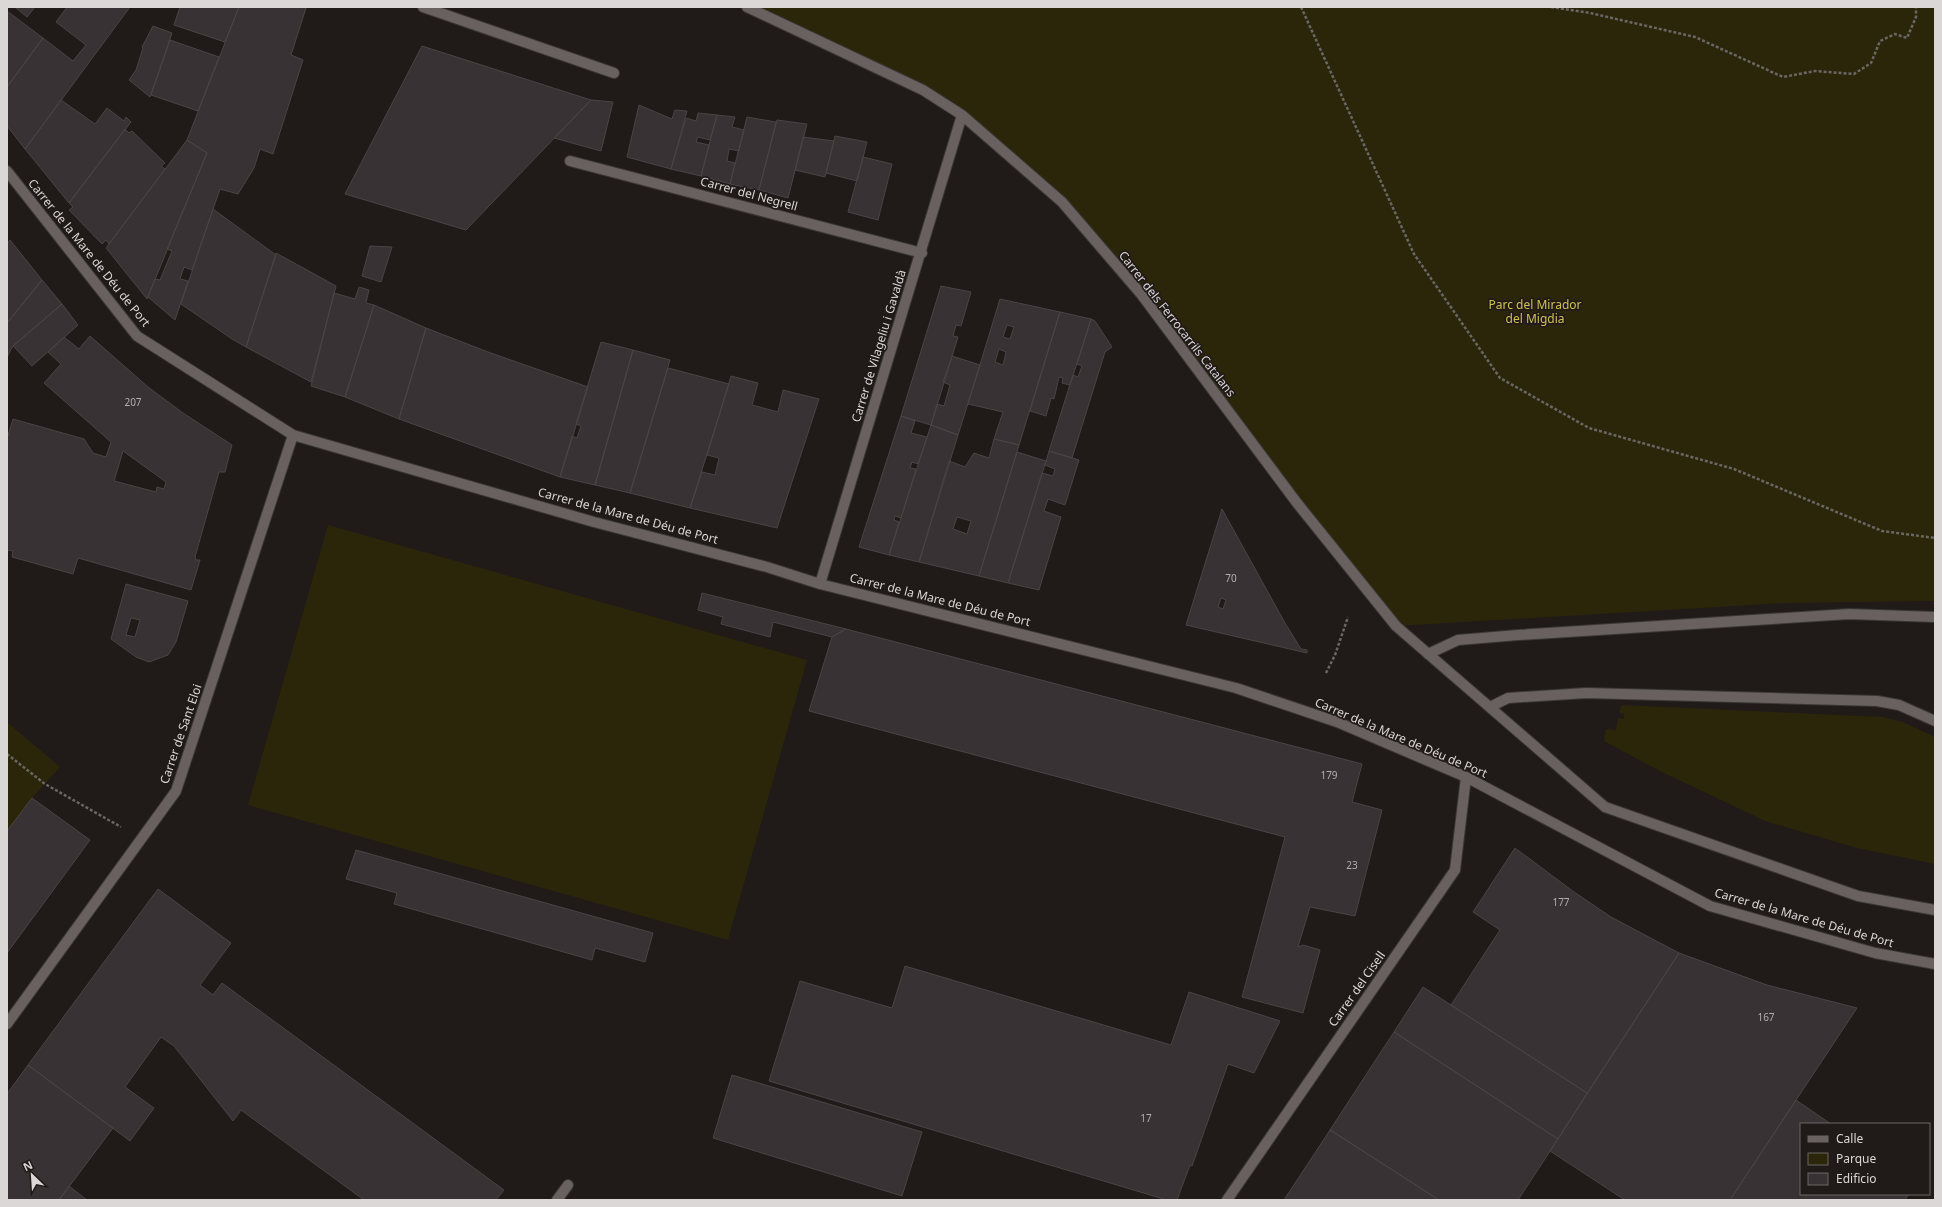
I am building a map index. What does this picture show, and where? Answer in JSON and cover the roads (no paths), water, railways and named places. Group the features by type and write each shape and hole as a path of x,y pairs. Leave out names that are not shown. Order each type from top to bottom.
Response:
{"street":[{"path":"423,7 614,73"},
{"name":"Carrer dels Ferrocarrils Catalans","path":"748,7 923,90 962,115 1062,202 1141,294 1297,504 1396,626 1428,654"},
{"name":"Carrer de Vilageliu i Gavaldà","path":"820,584 922,252 962,115"},
{"name":"Carrer del Negrell","path":"570,161 922,252"},
{"name":"Carrer de la Mare de Déu de Port","path":"7,171 137,336 293,435 594,522 767,567 820,584 1236,688 1337,722 1466,777 1710,906 1875,954 1935,964"},
{"name":"Carrer de Sant Eloi","path":"7,1024 176,791 293,435"},
{"path":"1935,617 1849,614 1518,635 1458,640 1428,654 1604,807 1858,896 1935,910"},
{"path":"1490,707 1508,698 1586,693 1877,701 1899,706 1935,720"},
{"name":"Carrer del Cisell","path":"1228,1200 1455,870 1466,777"},
{"path":"557,1200 568,1185"}],"park label":[{"name":"Parc del Mirador del Migdia","path":"1535,312"}]}
